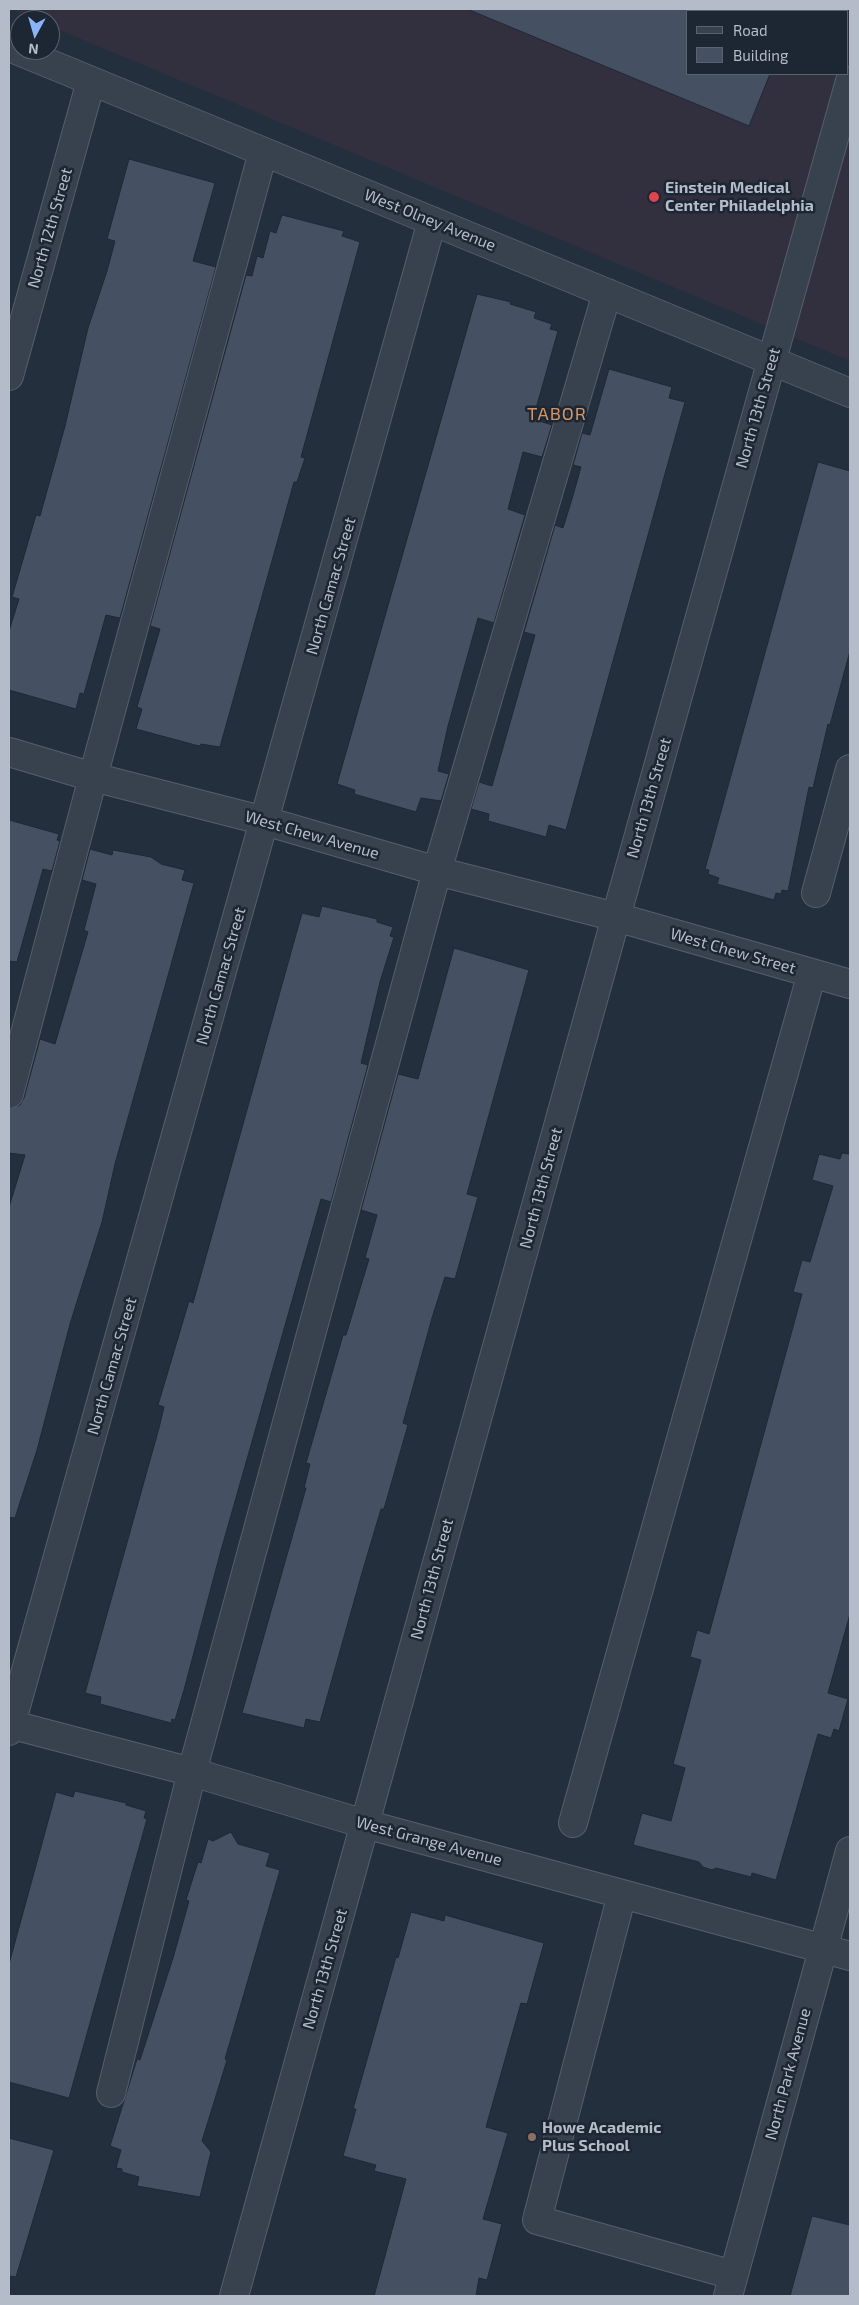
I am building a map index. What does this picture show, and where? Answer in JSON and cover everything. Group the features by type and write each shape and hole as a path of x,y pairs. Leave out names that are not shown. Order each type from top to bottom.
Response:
{"street":[{"name":"West Olney Avenue","path":"9,47 850,393"},
{"name":"North 12th Street","path":"9,376 91,81"},
{"name":"North 13th Street","path":"234,2296 772,360 841,150 850,81"},
{"path":"9,1094 263,152"},
{"name":"North Camac Street","path":"9,1726 265,821 432,221"},
{"path":"111,2093 192,1772 437,871 607,293"},
{"name":"West Chew Avenue","path":"9,752 93,777 265,821 437,871 616,917"},
{"path":"816,893 850,769"},
{"name":"West Chew Street","path":"616,917 850,984"},
{"path":"573,1823 812,974"},
{"name":"West Grange Avenue","path":"9,1726 192,1772 365,1824 850,1956"},
{"name":"North Park Avenue","path":"731,2286 850,1852"},
{"path":"622,1894 537,2220 731,2286"}],"shaded area":[{"name":"Einstein Medical Center Philadelphia","path":"10,9 850,9 850,361 60,30 60,10"}],"building":[{"path":"467,9 688,9 686,10 686,75 770,75 749,126"},
{"path":"129,159 215,183 193,261 216,267 120,618 106,615 84,694 80,693 76,709 9,690 9,631 19,599 12,597 36,515 40,516 65,426 88,328 107,271 115,241 107,239"},
{"path":"282,215 344,231 342,236 360,242 301,457 305,458 297,482 294,482 220,747 201,744 199,746 136,729 142,709 137,707 160,629 150,626 246,275 252,276 257,256 263,258 270,231 276,233"},
{"path":"477,294 511,302 510,304 536,312 534,318 552,324 550,329 558,331 533,419 552,425 542,457 523,452 508,509 525,515 494,623 478,618 448,726 438,771 449,774 441,801 421,798 416,812 354,794 355,790 337,784"},
{"path":"609,369 672,387 669,398 685,402 566,830 549,825 546,837 488,821 489,814 471,809 479,782 492,786 535,635 524,632 555,525 563,528 572,499 581,467 573,465 582,433 590,435"},
{"path":"818,462 850,471 850,651 830,725 828,724 813,788 809,787 788,891 782,890 781,894 776,893 774,900 717,884 719,878 708,874 709,870 705,869"},
{"path":"9,820 59,834 57,840 60,841 52,871 43,869 17,962 9,961"},
{"path":"90,849 112,855 113,850 151,857 161,864 185,870 182,880 194,883 115,1164 102,1222 70,1324 37,1450 15,1518 9,1517 9,1207 25,1155 9,1153 9,1109 20,1105 24,1098 40,1039 55,1044 88,932 84,930 96,884 82,880"},
{"path":"322,906 377,919 377,922 393,927 390,936 394,937 380,982 361,1063 368,1065 331,1202 321,1199 220,1554 184,1690 175,1720 172,1719 171,1723 100,1704 101,1697 85,1693 159,1428 164,1407 158,1405 189,1301 193,1303 302,913 319,917"},
{"path":"454,948 529,970 467,1194 478,1197 455,1279 445,1277 432,1318 403,1423 408,1425 384,1509 381,1509 362,1573 320,1722 306,1719 304,1728 242,1713 306,1488 304,1488 310,1464 306,1463 343,1335 346,1335 369,1259 365,1258 377,1215 361,1210 398,1074 418,1079"},
{"path":"842,1153 850,1154 850,1614 828,1693 848,1699 839,1731 834,1729 831,1738 818,1734 776,1880 752,1873 751,1877 716,1868 712,1870 703,1867 699,1862 633,1845 642,1813 671,1821 685,1768 673,1764 701,1660 690,1657 697,1630 709,1634 802,1294 793,1292 802,1260 810,1262 833,1186 812,1180 819,1154 840,1159"},
{"path":"75,1791 126,1803 126,1805 146,1811 144,1818 147,1819 69,2098 9,2082 9,1964 56,1792 73,1797"},
{"path":"231,1832 238,1844 270,1853 266,1866 280,1870 225,2059 227,2060 202,2141 211,2152 200,2197 137,2186 139,2177 122,2172 122,2169 116,2168 121,2150 110,2146 137,2059 140,2060 173,1958 189,1901 186,1900 198,1862 201,1863 208,1839 213,1841"},
{"path":"411,1912 444,1921 445,1915 544,1943 527,2004 521,2003 486,2127 508,2133 483,2219 502,2224 487,2280 479,2278 476,2296 374,2296 406,2179 374,2171 376,2165 343,2156 356,2109 353,2109 396,1957 398,1958"},
{"path":"9,2138 54,2150 16,2277 9,2276"},
{"path":"812,2216 850,2225 850,2296 790,2296"}],"place":[{"name":"Einstein Medical Center Philadelphia","path":"654,197"},
{"name":"Howe Academic Plus School","path":"532,2137"}],"district":[{"name":"TABOR","path":"557,414"}]}
